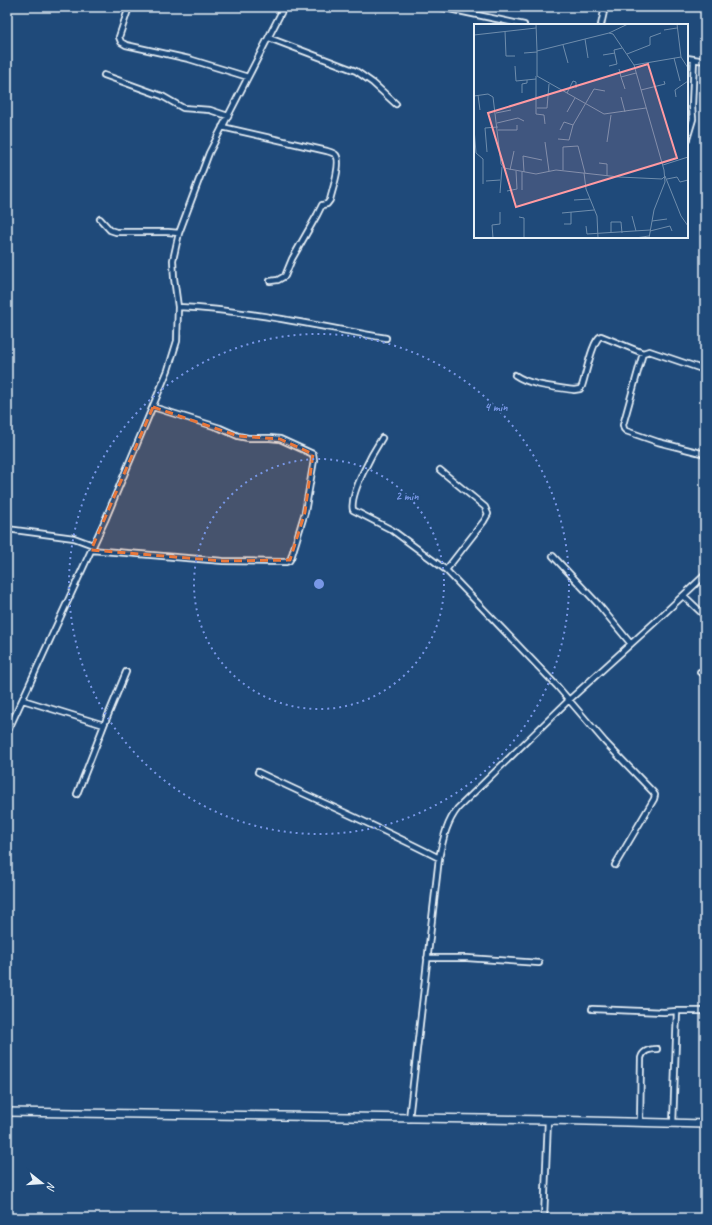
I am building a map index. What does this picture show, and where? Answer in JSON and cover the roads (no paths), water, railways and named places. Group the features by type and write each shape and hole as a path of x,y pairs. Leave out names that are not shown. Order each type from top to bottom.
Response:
{"street":[{"path":"129,7 119,37 120,42 126,45 189,59 248,77"},
{"path":"7,733 94,545 168,370 177,341 178,307 174,278 174,260 179,233 209,153 284,7"},
{"path":"440,7 519,24"},
{"path":"601,24 605,7"},
{"path":"269,38 356,71 373,83 396,104"},
{"path":"688,58 705,61"},
{"path":"688,136 694,119 692,106 694,59"},
{"path":"104,75 162,96 183,108 210,110 228,116"},
{"path":"222,127 328,151 335,154 337,157 338,170 330,200 327,204 322,204 319,209 292,258 285,276 278,280 270,281"},
{"path":"100,219 110,230 116,232 179,233"},
{"path":"178,307 204,308 386,338"},
{"path":"515,375 524,380 558,388 578,390 582,386 594,345 600,336 610,338 643,353 649,351 705,370"},
{"path":"643,353 623,425 624,428 626,431 658,442 705,454"},
{"path":"91,550 238,561 286,562 292,558 305,512 314,460 313,454 280,439 253,439 243,437 153,407"},
{"path":"382,438 374,451 357,489 353,501 353,510 392,530 446,570 558,686 605,742 655,795 615,865"},
{"path":"440,470 485,507 488,514 446,570"},
{"path":"7,529 74,538 94,545"},
{"path":"553,556 598,604 631,644"},
{"path":"409,1119 439,858 445,831 453,814 569,700 684,596 705,575"},
{"path":"684,596 705,616"},
{"path":"77,794 126,672"},
{"path":"23,700 104,725"},
{"path":"258,772 333,808 389,832 439,858"},
{"path":"427,958 468,958 539,962"},
{"path":"592,1009 664,1012 705,1011"},
{"path":"673,1124 677,1011"},
{"path":"640,1123 641,1058 642,1054 646,1051 650,1049 657,1049"},
{"path":"7,1112 548,1120 705,1124"},
{"path":"544,1218 548,1120"}]}
